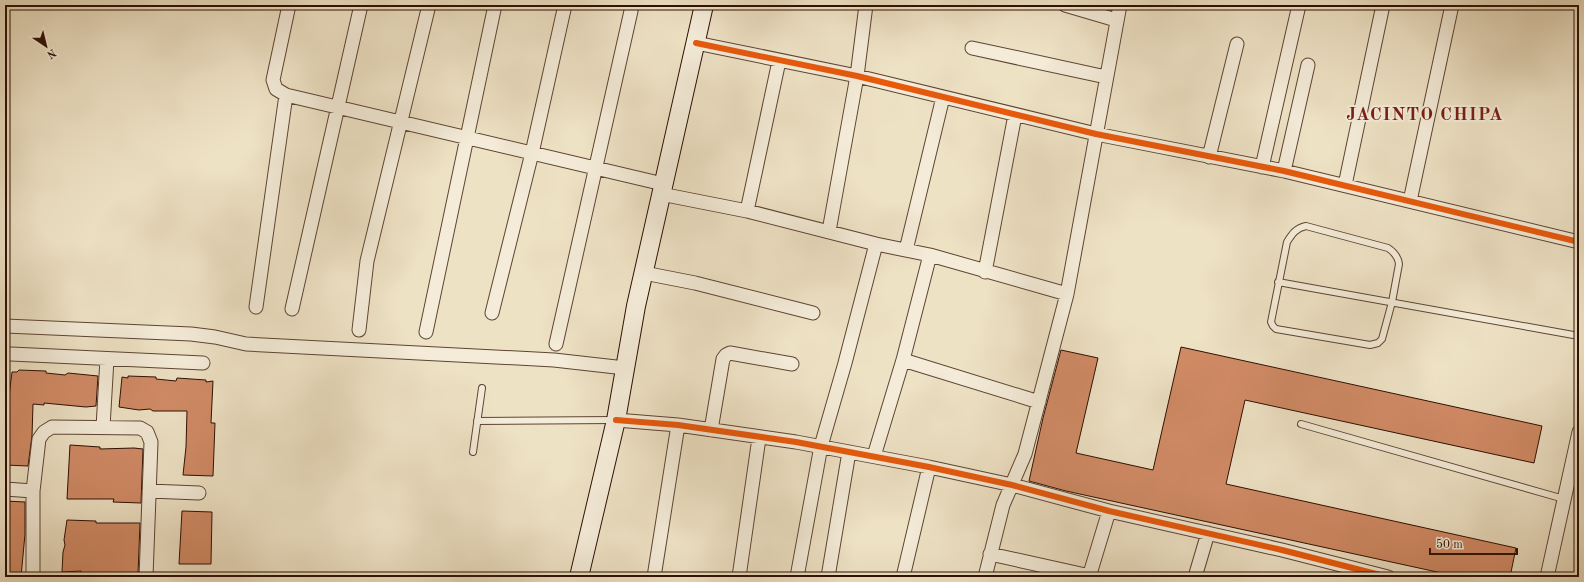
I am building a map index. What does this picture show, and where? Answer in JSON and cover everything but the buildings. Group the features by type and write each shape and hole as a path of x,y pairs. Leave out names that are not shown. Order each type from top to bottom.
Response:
{"street":[{"path":"289,5 273,80 276,89 286,95 597,168 662,189 876,244 930,256 1067,294"},
{"path":"292,309 361,5"},
{"path":"360,330 367,261 429,5"},
{"path":"426,332 495,5"},
{"path":"492,313 532,153 565,5"},
{"path":"579,577 616,420 644,273 704,5"},
{"path":"829,231 857,76 866,5"},
{"path":"1066,5 1116,20"},
{"path":"984,577 1003,505 1022,463 1067,294 1116,20 1120,5"},
{"path":"1262,167 1299,5"},
{"path":"1345,185 1383,5"},
{"path":"1410,201 1452,5"},
{"path":"556,344 597,168 631,12"},
{"path":"696,43 857,76 1096,134 1284,171 1579,242"},
{"path":"1209,157 1237,44"},
{"path":"972,48 1106,77"},
{"path":"747,211 779,61"},
{"path":"1284,171 1308,66"},
{"path":"256,307 286,95"},
{"path":"906,250 943,97"},
{"path":"985,272 1016,115"},
{"path":"797,577 821,446 845,364 876,244"},
{"path":"874,456 903,360 930,256"},
{"path":"644,273 695,283 752,299 813,313"},
{"path":"5,326 191,334 215,337 246,344 554,360 625,368"},
{"path":"711,430 723,359 726,355 730,353 792,364"},
{"path":"11,354 203,362"},
{"path":"103,427 107,359"},
{"path":"903,360 1039,402"},
{"path":"616,420 678,425 821,446 930,467 1012,484 1109,511 1208,533 1388,577"},
{"path":"654,577 678,425"},
{"path":"32,577 34,491 39,439 44,432 52,427 103,427 140,428 147,432 151,442 146,577"},
{"path":"1547,577 1579,432"},
{"path":"739,577 759,438"},
{"path":"828,577 849,452"},
{"path":"903,577 930,467"},
{"path":"5,489 34,491"},
{"path":"150,490 199,493"},
{"path":"990,554 1090,576 1109,511"},
{"path":"1195,577 1208,533"}],"lane":[{"path":"1306,226 1388,248 1394,252 1398,258 1399,264 1392,302 1382,339 1378,343 1370,345 1284,330 1273,326 1271,322 1287,242 1293,232 1300,227 1306,226"},
{"path":"1278,282 1579,336"},
{"path":"473,452 482,388"},
{"path":"477,421 616,420"},
{"path":"1301,424 1564,499"}],"cycle path":[{"path":"696,43 857,76 1096,134 1284,171 1579,242"},
{"path":"616,420 678,425 796,442 929,467 1012,485 1109,511 1282,550 1388,577"}],"district":[{"name":"JACINTO CHIPA","path":"1425,114"}]}
